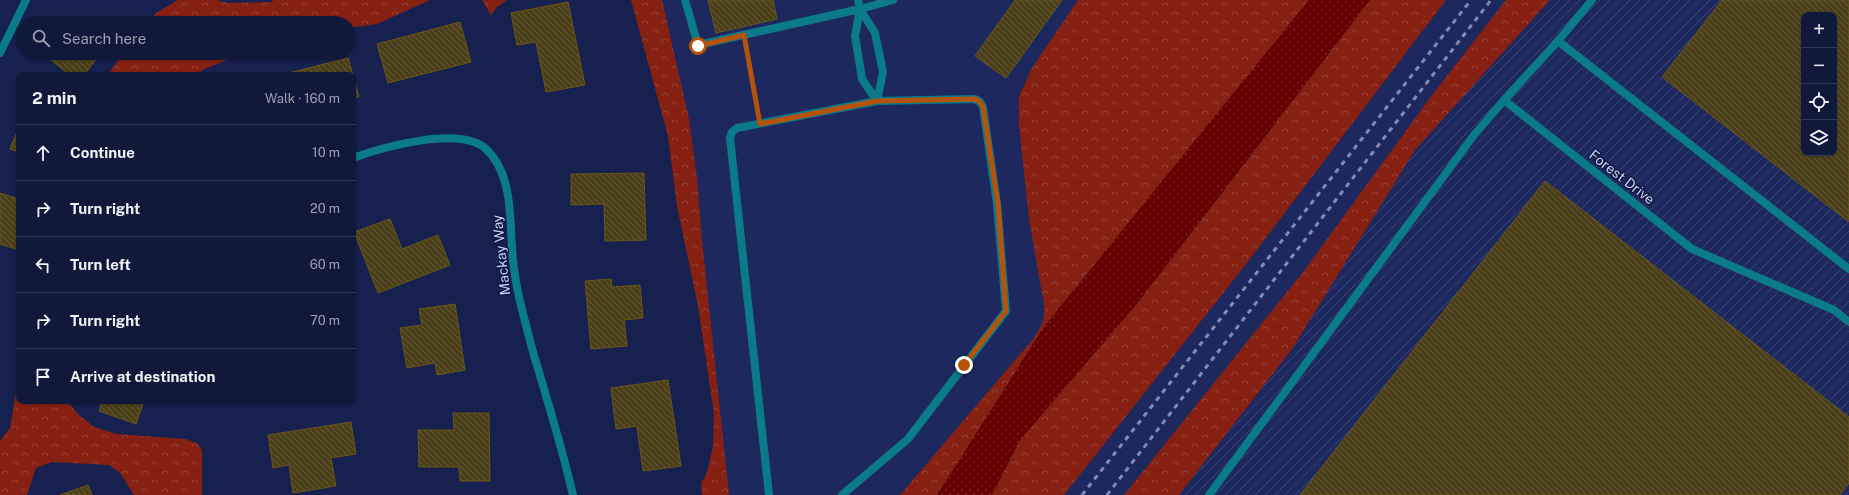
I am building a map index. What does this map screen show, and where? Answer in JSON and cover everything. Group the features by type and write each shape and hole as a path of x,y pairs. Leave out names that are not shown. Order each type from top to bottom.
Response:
{"street":[{"path":"18,16 26,0"},
{"path":"686,0 698,46 860,10 893,0"},
{"path":"858,0 860,10 875,33 883,72 877,101"},
{"path":"1209,495 1474,135 1558,41 1592,0"},
{"path":"860,10 855,36 862,79 877,101"},
{"path":"0,53 16,20"},
{"path":"1558,41 1849,268"},
{"path":"769,495 730,138 732,132 737,128 877,101 975,99 980,102 983,107 998,204 1006,311 908,439 842,495"},
{"name":"Forest Drive","path":"1504,100 1692,248 1834,310 1849,322"},
{"name":"Mackay Way","path":"356,157 397,145 456,138 476,142 488,152 498,164 504,180 508,198 513,262 518,297 573,495"}],"path":[{"path":"744,35 760,124"}],"shaded area":[{"path":"654,0 1078,0 1032,68 1019,96 1054,314 900,495 729,495 676,99"},
{"path":"1299,0 1370,0 1136,305 1020,440 992,495 937,495 1043,328 1281,33"},
{"path":"1446,0 1506,0 1432,95 1308,266 1124,495 1064,495 1243,268"},
{"path":"1550,0 1849,0 1849,495 1179,495 1292,349 1415,150"}],"green space":[{"path":"178,0 216,0 228,3 271,2 274,0 430,0 377,24 356,27 356,16 153,16"},
{"path":"482,0 507,0 497,7 491,15"},
{"path":"631,0 662,0 689,119 697,178 702,240 729,495 702,495 701,483 707,473 713,446 714,414 698,306 677,206 668,136"},
{"path":"1078,0 1309,0 1043,328 937,495 900,495 1033,339 1042,323 1044,304 1029,219 1019,126 1019,96 1032,68"},
{"path":"1370,0 1446,0 1243,268 1064,495 992,495 1020,440 1136,305"},
{"path":"1506,0 1550,0 1415,150 1292,349 1179,495 1124,495 1303,272 1432,95"},
{"path":"118,60 228,60 200,72 110,72"},
{"path":"16,393 16,404 70,404 79,415 94,427 117,434 185,439 197,443 202,450 202,495 134,495 120,473 109,465 52,462 36,468 27,495 0,495 0,441 10,428"}],"building":[{"path":"708,0 773,0 777,19 716,33"},
{"path":"1015,0 1062,0 1006,78 975,56"},
{"path":"1722,0 1849,0 1849,222 1662,77"},
{"path":"568,2 585,85 546,92 536,42 517,45 511,13"},
{"path":"460,22 471,62 388,83 377,44"},
{"path":"51,60 96,60 86,72 66,72"},
{"path":"340,60 349,60 352,72 293,72"},
{"path":"356,86 359,97 356,98"},
{"path":"16,134 16,151 10,149"},
{"path":"644,173 646,240 605,241 604,204 571,205 571,174"},
{"path":"1545,181 1849,417 1849,483 1840,495 1300,495"},
{"path":"0,193 16,198 16,249 0,244"},
{"path":"390,219 402,249 438,235 450,265 378,293 356,237 356,231"},
{"path":"611,279 612,287 640,285 643,318 624,320 627,346 591,349 585,281"},
{"path":"455,304 465,370 437,375 435,363 407,368 400,328 422,325 419,309"},
{"path":"668,380 681,466 643,471 637,426 616,429 611,388"},
{"path":"101,404 143,404 136,424 99,411"},
{"path":"453,413 489,413 490,481 460,481 459,467 419,467 418,430 454,430"},
{"path":"351,422 356,454 331,458 336,486 293,493 289,465 273,468 268,435"},
{"path":"88,485 92,495 60,495"}],"railway":[{"path":"1082,495 1471,0"},
{"path":"1107,495 1491,0"}],"route":[{"path":"698,46 744,35 760,124 877,101 975,99 980,102 983,107 998,204 1006,311 964,365"}]}
